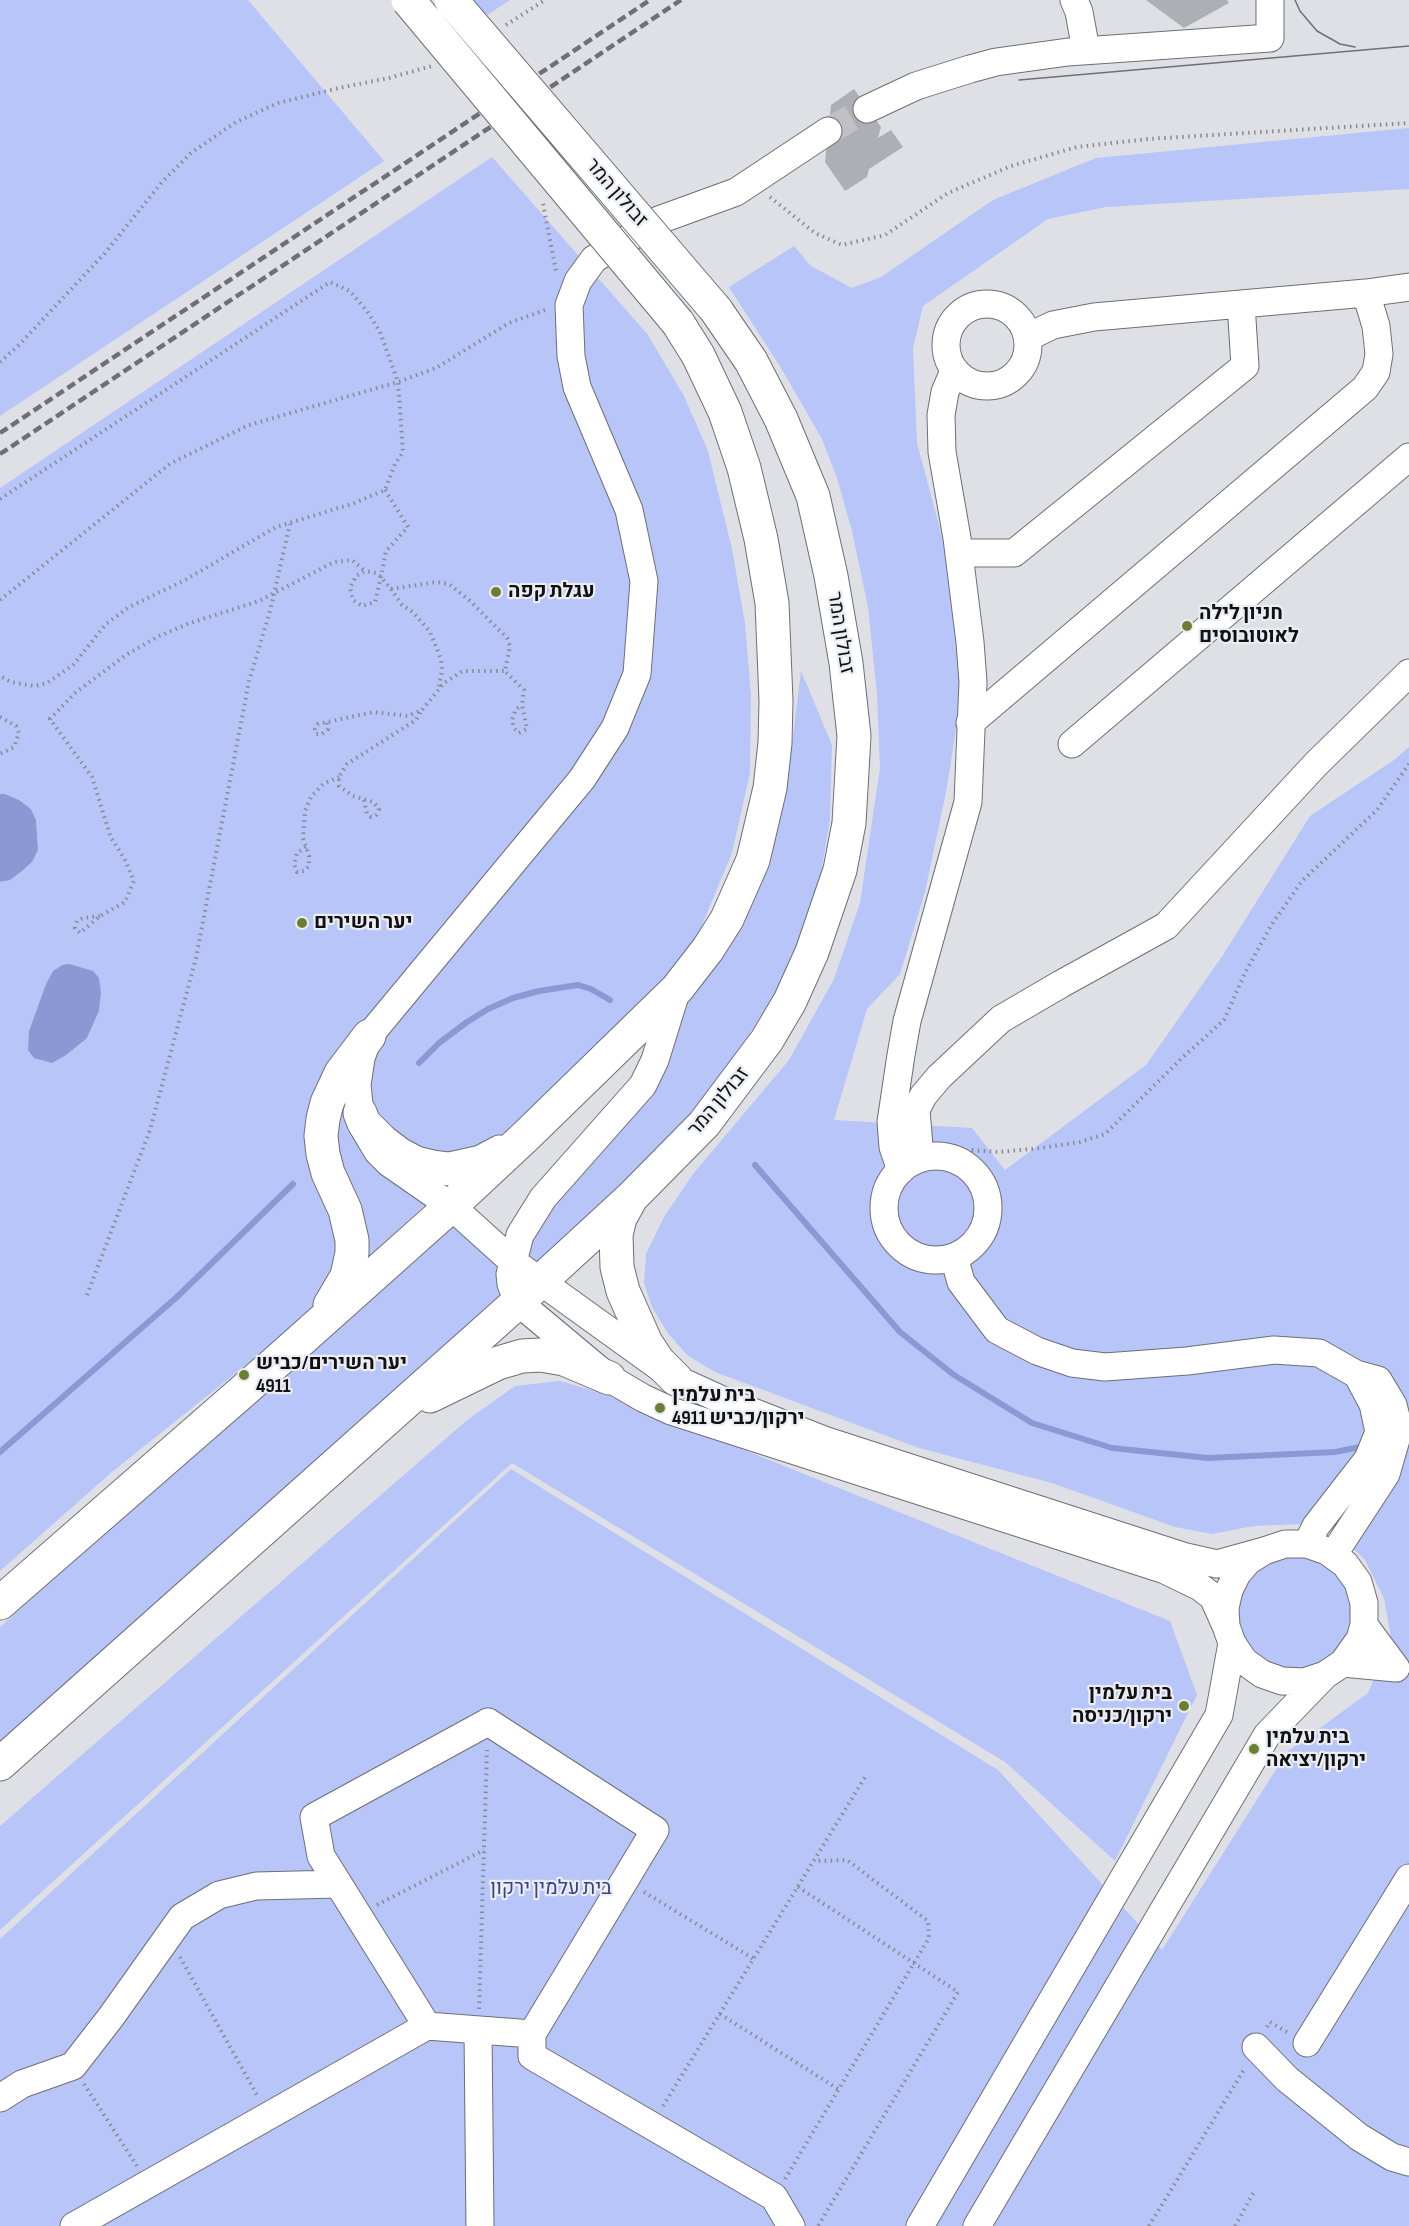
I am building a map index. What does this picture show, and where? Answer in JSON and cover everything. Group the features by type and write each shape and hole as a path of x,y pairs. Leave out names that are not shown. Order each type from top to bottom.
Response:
{"main road":[{"name":"זבולון המר","path":"309,1333 527,1135 677,989 708,949 727,919 753,860 770,788 776,743 776,655 772,603 761,539 744,468 725,411 698,355 678,323 408,0"},
{"name":"זבולון המר","path":"372,1432 630,1199 704,1124 767,1040 790,1001 829,906 840,870 849,823 854,736 846,663 831,576 813,496 781,419 751,361 716,310 451,0"},
{"path":"0,1603 309,1333 342,1287 352,1253 350,1226 328,1173 321,1136 327,1103 341,1073 369,1036"},
{"path":"360,1113 364,1123 399,1154 416,1163 433,1167 449,1169 482,1162 527,1135"},
{"path":"630,1199 620,1218 616,1235 617,1267 623,1291 646,1343 658,1360 676,1378"},
{"path":"0,1764 372,1432 418,1402 498,1362 522,1356 542,1355 564,1359 609,1378"}],"street":[{"path":"1074,0 1079,12 1086,50"},
{"path":"867,109 916,86 970,69 1021,58 1086,50 1270,38 1269,0"},
{"path":"828,131 736,192 659,220 594,259 578,281 566,305 571,356 577,387 629,510 644,581 637,674 615,729 582,779 369,1036 358,1071 360,1113 369,1140 383,1158 451,1206 513,1260 529,1292 609,1378 643,1398 670,1411 1165,1570 1200,1587 1213,1598 1229,1635 1244,1661 1262,1674 1282,1681 1304,1682 1334,1669 1403,1672"},
{"path":"1028,337 1053,325 1094,317 1366,293 1409,287"},
{"path":"970,723 1365,388 1376,372 1379,354 1376,326 1366,293"},
{"path":"981,304 994,304 1016,315 1024,325 1028,337 1028,351 1024,364 1016,375 1004,383 991,386 977,386 964,380 954,371 945,348 946,336 951,324 959,314 969,307 981,304"},
{"path":"959,553 1014,553 1245,366 1241,304"},
{"path":"910,1164 894,1147 892,1110 907,1020 968,802 973,682 959,553 942,452 941,415 945,392 954,371"},
{"path":"1072,744 1409,457"},
{"path":"910,1164 916,1110 923,1096 939,1077 1002,1019 1166,926 1317,764 1409,673"},
{"path":"513,1260 520,1235 543,1198 643,1085 656,1060 677,989"},
{"path":"936,1156 952,1159 966,1166 978,1177 986,1191 988,1207 986,1223 979,1238 968,1249 954,1257 938,1260 922,1259 908,1252 896,1242 887,1228 884,1213 885,1197 890,1182 910,1164 936,1156"},
{"path":"954,1257 961,1281 997,1330 1037,1351 1072,1363 1106,1366 1129,1365 1187,1361 1274,1350 1319,1353 1356,1374 1378,1380 1383,1405 1379,1432 1368,1459 1316,1526 1307,1544"},
{"path":"529,1292 676,1378 720,1399 824,1440 1186,1557 1217,1564 1285,1544 1307,1544 1333,1555 1345,1564 1358,1582 1364,1603 1364,1624 1360,1639 1334,1669 1267,1735 977,2226"},
{"path":"1333,1555 1386,1474 1399,1429 1383,1405"},
{"path":"920,2226 1220,1715 1229,1635 1225,1608 1229,1590 1237,1574 1248,1561 1264,1551"},
{"path":"1364,1624 1403,1672"},
{"path":"427,2026 321,1856 314,1817 488,1722 655,1830 532,2034 532,2056 774,2197 791,2226"},
{"path":"1307,2043 1409,1878"},
{"path":"0,2098 22,2084 73,2066 182,1917 219,1895 256,1886 338,1884"},
{"path":"74,2226 427,2026 532,2034"},
{"path":"478,2030 480,2226"},
{"path":"1256,2047 1287,2079 1359,2138 1392,2157 1409,2162"}],"path":[{"path":"498,30 545,0"},
{"path":"0,362 19,345 105,253 162,182 191,153 236,122 278,103 389,78 436,64"},
{"path":"736,192 772,197 815,233 842,245 885,235 948,193 1011,166 1077,147 1148,139 1409,123"},
{"path":"0,600 171,463 249,424 398,382 436,368 510,322 566,305 543,204"},
{"path":"0,499 330,282 350,291 367,311 380,332 398,382 403,452 395,464 385,490 352,504 268,531 185,579 118,614 106,624 73,665 47,684 35,686 22,684 11,682 0,676"},
{"path":"365,571 356,576 350,588 353,600 362,606 375,602 386,551 408,527 385,490"},
{"path":"87,1295 150,1130 193,969 249,681 274,594 290,523"},
{"path":"100,916 76,921 75,928 80,933 100,916 125,902 134,881 124,858 111,838 92,777 50,719 82,688 126,655 157,637 190,623 247,606 274,594 334,562 352,560 365,571 376,573 381,577 402,604 430,632 441,659 442,671 438,690"},
{"path":"391,589 430,582 449,584 469,600 507,638 510,645 505,671"},
{"path":"364,800 367,814 371,817 376,815 379,809 374,802 353,796 339,786 339,777 347,764 416,720 444,683 463,671 505,671 524,690 522,705 527,729 519,733 514,728 512,720 516,709 522,705"},
{"path":"327,723 374,712 408,716 422,710"},
{"path":"0,717 16,726 19,733 14,747 0,754"},
{"path":"966,1166 970,1150 999,1152 1041,1148 1080,1142 1105,1134 1224,1020 1245,973 1272,924 1302,881 1377,810 1409,764"},
{"path":"306,848 297,853 294,864 297,872 304,871 309,866 306,848 303,838 305,811 311,797 324,784 339,777"},
{"path":"478,2030 488,1722"},
{"path":"650,2126 867,1774"},
{"path":"358,1915 484,1850"},
{"path":"774,2197 929,1938 928,1921 847,1860 814,1861"},
{"path":"625,1880 753,1959"},
{"path":"798,1887 958,1992 818,2226"},
{"path":"168,1935 269,2116"},
{"path":"720,2014 838,2089"},
{"path":"1149,2226 1270,2022 1307,2043"},
{"path":"73,2066 149,2184"},
{"path":"1235,2226 1254,2192"}],"green space":[{"path":"0,0 248,0 384,161 0,416"},
{"path":"467,0 510,0 481,19"},
{"name":"בית עלמין ירקון","path":"1409,128 1409,189 1106,207 1048,219 923,306 913,348 917,443 951,570 960,647 959,711 946,792 925,892 900,974 867,1009 834,1120 972,1128 1005,1170 1146,1065 1223,955 1310,816 1394,760 1409,747 1409,2226 0,2226 0,1939 511,1469 998,1770 1162,1950 1287,1752 1368,1693 1391,1638 1384,1598 1365,1560 1333,1529 1302,1524 1254,1526 1212,1534 1175,1527 1052,1483 919,1448 715,1372 687,1355 667,1332 652,1307 644,1283 646,1254 664,1217 693,1174 789,1060 834,979 860,903 880,768 877,694 868,607 852,531 837,478 822,439 781,368 729,287 794,246 811,266 852,288 881,277 993,200 1096,158"},
{"path":"492,157 648,335 684,396 708,451 732,549 745,623 751,696 750,773 732,853 700,930 664,982 634,1013 282,1336 112,1472 0,1571 0,882 10,880 32,862 38,850 36,820 31,809 19,800 0,794 0,488","holes":["62,965 101,993 99,1011 87,1038 29,1032 46,984 53,971"]},
{"path":"801,671 832,745 830,819 821,874 808,930 779,989 703,1104 542,1270 522,1258 529,1239 680,1015 765,863 785,800"},
{"path":"453,1223 501,1263 503,1295 0,1743 0,1627"},
{"path":"560,1381 605,1394 1170,1621 1197,1695 1115,1861 1005,1762 512,1463 0,1930 0,1826 466,1421 515,1386"},
{"path":"1296,1555 1318,1560 1336,1572 1348,1590 1353,1612 1348,1634 1336,1652 1318,1664 1296,1669 1274,1664 1256,1652 1244,1634 1239,1612 1244,1590 1256,1572 1274,1560"}],"shaded area":[{"path":"0,794 19,800 31,809 36,820 38,850 32,862 22,871 10,880 0,882"},
{"path":"69,964 93,971 99,978 101,993 99,1011 87,1038 52,1063 34,1058 28,1050 29,1031 53,971 62,965"}],"building":[{"path":"1146,0 1227,0 1229,3 1184,28"},
{"path":"854,89 881,127 878,138 891,130 903,147 869,169 867,177 845,191 825,162 831,105"}],"waterway":[{"path":"419,1063 439,1043 467,1022 488,1009 513,998 578,985 591,989 610,1000"},
{"path":"755,1165 900,1332 954,1375 1032,1423 1112,1448 1208,1458 1335,1452 1365,1446"},
{"path":"0,1452 178,1296 293,1184"}],"tunnel":[{"path":"828,131 867,109"}],"tram line":[{"path":"1295,0 1300,11 1317,31 1340,44 1355,47"},
{"path":"1019,80 1409,46"}],"railway":[{"path":"0,433 650,0"},
{"path":"0,454 681,0"}],"place":[{"name":"עגלת קפה","path":"496,592"},
{"name":"חניון לילה לאוטובוסים","path":"1187,626"},
{"name":"יער השירים","path":"302,923"},
{"name":"יער השירים/כביש 4911","path":"244,1375"},
{"name":"בית עלמין ירקון/כביש 4911","path":"660,1408"},
{"name":"בית עלמין ירקון/כניסה","path":"1184,1706"},
{"name":"בית עלמין ירקון/יציאה","path":"1254,1749"}]}
